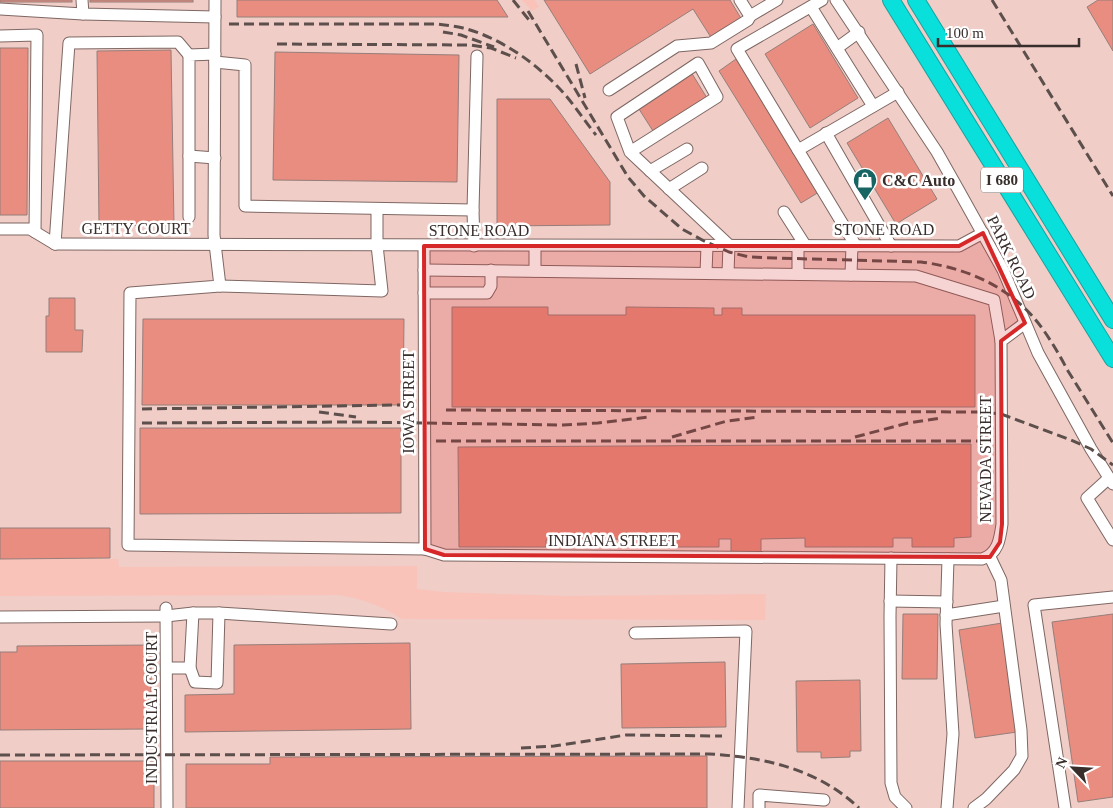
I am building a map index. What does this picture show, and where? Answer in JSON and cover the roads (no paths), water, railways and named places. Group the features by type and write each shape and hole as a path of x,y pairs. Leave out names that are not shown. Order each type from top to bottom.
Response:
{"highway":[{"name":"I 680","path":"892,0 1113,360"},
{"name":"I 680","path":"916,0 1113,320"}],"street":[{"path":"82,0 82,14"},
{"path":"215,0 214,235 220,286 382,291 378,246 378,209"},
{"path":"740,0 750,16"},
{"path":"609,90 677,46 711,43 776,0"},
{"path":"424,270 851,275 854,246 737,49 822,0"},
{"name":"PARK ROAD","path":"836,0 937,152 1003,270 1038,353 1051,378 1111,481"},
{"path":"811,7 873,106"},
{"path":"0,9 82,14 215,17"},
{"path":"837,48 859,32"},
{"path":"0,36 37,35 35,232"},
{"path":"0,229 30,229 55,244 69,43 178,42 189,55 189,218"},
{"path":"189,55 215,58 245,65 245,206 473,210"},
{"path":"474,246 473,210 477,56"},
{"path":"630,152 717,97 698,63 617,117 630,152 729,245 728,273"},
{"path":"798,150 898,92"},
{"path":"826,133 891,246"},
{"path":"650,171 687,149"},
{"path":"189,156 215,158"},
{"path":"669,189 702,168"},
{"path":"784,212 801,245 798,274"},
{"name":"STONE ROAD","path":"216,245 959,246 983,233"},
{"name":"GETTY COURT","path":"55,244 216,245"},
{"name":"IOWA STREET","path":"424,246 429,551"},
{"path":"535,246 535,271"},
{"path":"706,273 707,246"},
{"path":"424,293 487,293 492,286 491,270"},
{"name":"NEVADA STREET","path":"851,275 916,276 994,300 1001,341 1002,524 1000,542 990,556"},
{"name":"INDIANA STREET","path":"220,286 130,293 128,545 429,551 444,555 891,558"},
{"path":"1001,341 1025,323"},
{"path":"1111,481 1087,498 1113,540"},
{"path":"906,808 896,797 891,783 891,558 982,559 990,556 1001,580 1021,730 1022,756 1008,776 986,799 974,808"},
{"path":"947,808 953,734 946,615 948,559"},
{"path":"1065,808 1034,605 1113,597"},
{"path":"890,601 947,602"},
{"path":"946,615 1004,606"},
{"path":"0,616 166,612 219,613 391,624"},
{"name":"INDUSTRIAL COURT","path":"166,612 167,808"},
{"path":"193,613 190,668 195,682 218,683 219,613"},
{"path":"635,633 746,631 738,808"},
{"path":"167,668 190,668"},
{"path":"738,795 824,800"},
{"path":"759,795 759,808"}],"railway":[{"path":"513,0 529,20"},
{"path":"992,0 1113,196"},
{"path":"528,11 628,177 644,196 682,229 729,252 749,257 921,262 956,269 988,282 1017,302 1042,328 1113,443"},
{"path":"229,24 436,24 463,28 502,43 537,67 573,104 596,135"},
{"path":"443,32 461,35 494,47"},
{"path":"277,44 470,45 491,48 516,58"},
{"path":"576,64 585,98"},
{"path":"142,409 400,405"},
{"path":"446,410 982,412 1001,414 1071,440 1091,449 1113,465"},
{"path":"319,412 356,417"},
{"path":"142,423 355,422 563,425 649,417"},
{"path":"672,437 727,421 759,417"},
{"path":"855,437 908,423 942,418"},
{"path":"436,441 988,441"},
{"path":"521,748 554,746 626,735 722,736"},
{"path":"0,755 709,754 750,758 789,768 826,784 859,808"}],"place":[{"name":"C&C Auto","path":"865,201"}]}
